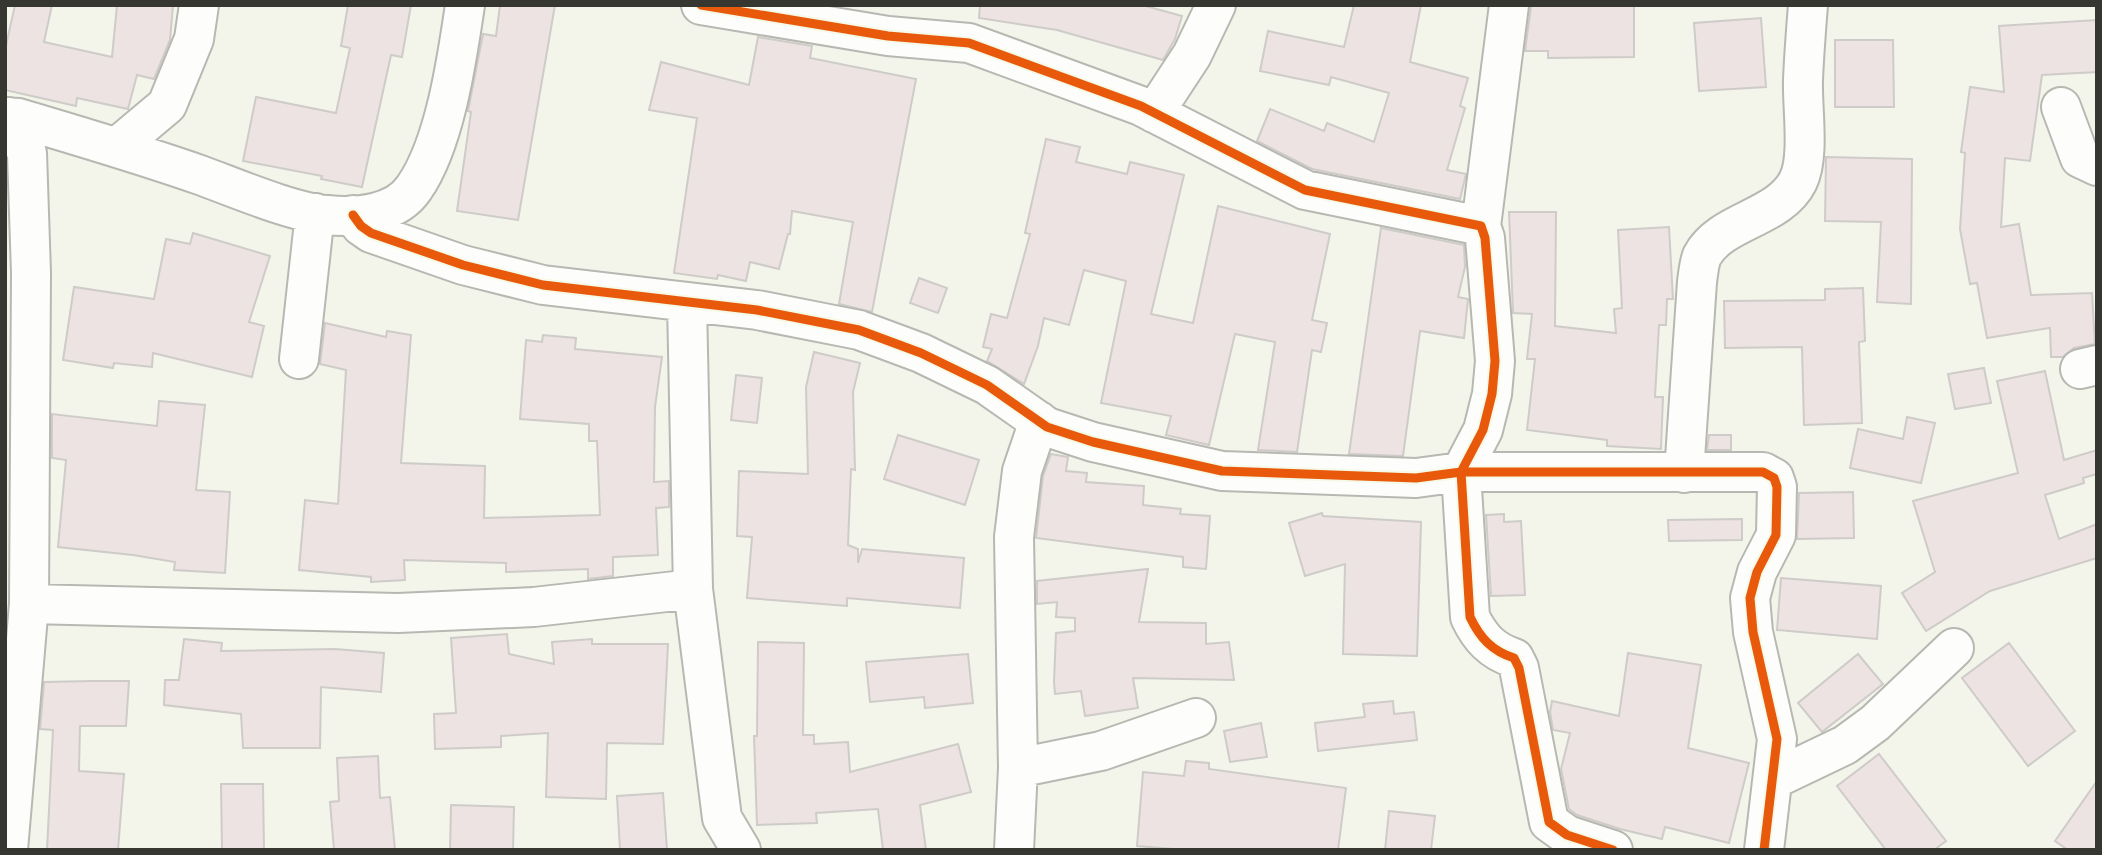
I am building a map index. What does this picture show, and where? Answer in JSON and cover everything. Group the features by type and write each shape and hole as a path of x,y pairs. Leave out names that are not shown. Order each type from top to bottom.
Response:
{"street":[{"path":"117,147 167,105 194,38 199,5"},
{"path":"7,117 37,139 117,147 315,213 353,215 387,210 413,190 433,152 457,63 465,5"},
{"path":"1154,113 1192,55 1216,5"},
{"path":"1509,5 1481,226 1485,238 1493,335 1492,394 1483,430 1461,472 1470,617 1480,638 1501,654 1514,658 1519,668 1549,822 1564,842 1613,850"},
{"path":"1684,472 1697,282 1702,257 1718,238 1751,221 1785,196 1797,184 1804,168 1803,78 1808,5"},
{"path":"708,6 888,36 970,43 1154,113 1305,190 1481,226"},
{"path":"2061,107 2080,158 2097,166"},
{"path":"8,850 14,698 29,604 18,435 37,139"},
{"path":"405,243 406,196"},
{"path":"299,359 315,213"},
{"path":"353,215 361,226 372,233 463,265 542,285 757,310 859,330 921,353 988,385 1047,427 1093,442 1222,471 1416,478 1461,472 1763,472 1774,478 1777,487 1776,535 1757,572 1750,598 1753,632 1774,716 1777,739 1764,850"},
{"path":"687,303 692,589 722,818 734,848"},
{"path":"1014,850 1018,768 1014,537 1022,471 1039,421"},
{"path":"29,604 398,613 534,607 692,589"},
{"path":"1774,779 1846,745 1875,723 1954,648"},
{"path":"1018,768 1101,751 1196,718"}],"building":[{"path":"15,5 52,5 44,42 112,57 117,5 173,5 170,40 154,79 137,75 128,109 77,98 76,106 5,90 5,50"},
{"path":"348,5 411,5 402,57 391,55 362,187 321,179 322,176 243,161 256,97 336,113 350,48 341,46"},
{"path":"500,5 555,5 518,220 457,211 471,112 468,111 483,34 496,36"},
{"path":"980,5 1142,5 1182,16 1175,39 1163,60 1057,30 979,18"},
{"path":"1354,5 1421,5 1410,62 1468,78 1460,106 1465,108 1447,170 1466,174 1460,199 1312,169 1257,141 1270,109 1324,131 1327,123 1374,142 1389,93 1331,77 1329,85 1260,71 1268,31 1344,47"},
{"path":"1634,5 1634,57 1548,58 1548,51 1525,51 1531,6"},
{"path":"1761,18 1766,87 1699,91 1694,23"},
{"path":"2097,20 2097,72 2042,75 2030,161 2005,158 2001,227 2019,224 2031,295 2092,293 2095,344 2074,348 2063,357 2051,357 2050,328 1987,338 1977,283 1970,284 1960,229 1965,153 1961,152 1970,87 2004,92 1999,26"},
{"path":"758,37 812,46 810,58 916,79 872,312 839,304 853,222 792,211 790,234 779,269 750,262 746,281 718,275 717,279 674,273 697,118 649,110 661,62 749,85"},
{"path":"1835,40 1893,40 1894,107 1835,107"},
{"path":"1046,139 1080,147 1076,162 1127,174 1130,162 1184,175 1151,314 1193,323 1218,206 1330,234 1312,320 1327,323 1321,352 1312,350 1297,452 1258,450 1275,342 1235,334 1209,445 1166,435 1171,416 1101,403 1126,281 1084,270 1069,325 1044,318 1038,346 1024,384 987,361 992,349 983,347 991,314 1007,318 1030,234 1025,233"},
{"path":"1826,157 1912,159 1911,304 1877,302 1881,222 1825,221"},
{"path":"1509,212 1556,212 1555,326 1616,333 1614,309 1622,308 1618,230 1669,227 1673,299 1667,299 1666,325 1659,325 1655,397 1663,397 1661,449 1607,446 1607,440 1527,430 1535,359 1527,359 1532,314 1513,313"},
{"path":"1381,228 1464,245 1465,267 1458,297 1468,299 1464,338 1420,331 1403,456 1349,454"},
{"path":"193,233 270,256 249,322 264,326 252,377 153,353 152,367 114,363 113,368 63,360 74,287 154,299 166,239 190,244"},
{"path":"919,278 947,288 938,313 910,303"},
{"path":"1863,288 1865,341 1859,342 1862,423 1804,425 1802,347 1725,348 1724,301 1825,300 1825,289"},
{"path":"325,323 386,337 387,331 411,335 401,463 485,466 484,518 600,515 597,441 589,441 589,424 520,419 526,340 542,342 543,335 576,338 575,349 662,357 655,407 654,482 669,481 669,507 656,508 658,555 613,557 613,576 588,579 588,569 506,572 506,563 404,560 405,580 371,582 371,577 299,570 305,500 338,504 346,370 320,364"},
{"path":"814,352 860,363 853,392 855,470 851,469 848,545 858,549 858,563 862,549 964,558 960,608 847,598 847,606 747,598 752,537 737,536 739,471 808,474 806,387"},
{"path":"1984,368 1991,403 1955,409 1948,374"},
{"path":"2045,371 2064,460 2097,450 2097,474 2083,478 2084,483 2045,495 2059,539 2097,524 2097,558 1990,591 1926,631 1902,593 1935,572 1913,501 2018,473 1997,381"},
{"path":"736,375 762,378 757,423 731,420"},
{"path":"159,401 205,405 196,490 230,492 225,573 174,570 175,562 58,547 66,460 52,458 52,414 157,426"},
{"path":"1907,417 1935,423 1921,483 1850,468 1858,429 1903,439"},
{"path":"898,435 979,460 965,505 884,479"},
{"path":"1709,435 1731,435 1731,450 1707,450"},
{"path":"1051,454 1068,457 1066,471 1087,473 1086,482 1144,486 1143,505 1181,509 1180,514 1210,516 1206,569 1183,567 1183,557 1036,538 1043,476"},
{"path":"1853,492 1854,538 1797,539 1799,493"},
{"path":"1322,513 1323,516 1421,522 1417,656 1343,654 1345,564 1305,576 1289,523"},
{"path":"1504,514 1504,522 1521,521 1525,595 1491,596 1486,515"},
{"path":"1742,519 1742,540 1669,541 1668,520"},
{"path":"1148,569 1139,622 1206,623 1206,644 1229,642 1234,680 1133,678 1138,708 1085,716 1081,691 1055,694 1056,633 1075,631 1075,618 1056,617 1057,602 1037,604 1037,581"},
{"path":"1781,578 1881,586 1877,639 1777,630"},
{"path":"507,634 509,654 554,664 552,642 592,639 592,644 668,644 663,744 607,743 606,799 546,797 548,733 501,736 501,747 435,749 434,714 456,713 451,638"},
{"path":"184,639 222,643 221,651 335,649 384,653 381,692 321,687 320,748 243,748 241,714 164,705 165,680 179,680"},
{"path":"758,642 804,643 803,735 814,735 814,744 848,742 850,772 958,744 971,792 920,805 926,850 883,850 878,809 816,813 817,823 757,825 754,736 757,736"},
{"path":"2009,643 2075,731 2028,766 1962,678"},
{"path":"1628,653 1701,665 1688,748 1749,763 1729,843 1665,827 1662,839 1620,829 1577,815 1569,809 1561,769 1570,733 1553,730 1550,712 1552,701 1619,716"},
{"path":"968,654 973,703 925,708 924,697 870,702 866,662"},
{"path":"1858,654 1883,684 1822,732 1798,703"},
{"path":"129,681 126,726 80,726 79,771 124,774 118,850 47,850 53,730 40,729 44,682"},
{"path":"1393,701 1394,714 1414,712 1417,740 1318,751 1315,723 1365,717 1363,704"},
{"path":"1261,723 1267,757 1230,762 1224,731"},
{"path":"1879,754 1946,841 1934,850 1886,850 1837,786"},
{"path":"378,756 380,798 390,797 395,850 334,850 330,802 339,801 337,758"},
{"path":"1186,761 1209,763 1209,769 1346,788 1338,850 1185,850 1137,846 1143,772 1184,776"},
{"path":"2097,781 2097,850 2068,850 2055,841"},
{"path":"221,784 263,784 264,850 222,850"},
{"path":"663,793 667,850 620,850 617,796"},
{"path":"451,805 514,807 513,850 450,850"},
{"path":"1389,811 1435,816 1431,850 1385,850"}],"cycle path":[{"path":"701,5 888,36 969,43 1141,106 1305,190 1481,226 1485,238 1495,361 1492,394 1483,430 1461,472 1470,617 1488,643 1499,652 1514,658 1519,668 1549,822 1567,835 1613,850"},
{"path":"353,215 361,226 371,233 463,265 543,285 757,310 859,330 921,353 987,385 1047,427 1093,442 1222,471 1416,478 1461,472 1763,472 1774,478 1777,487 1776,535 1757,572 1750,598 1753,632 1777,739 1764,850"}]}
